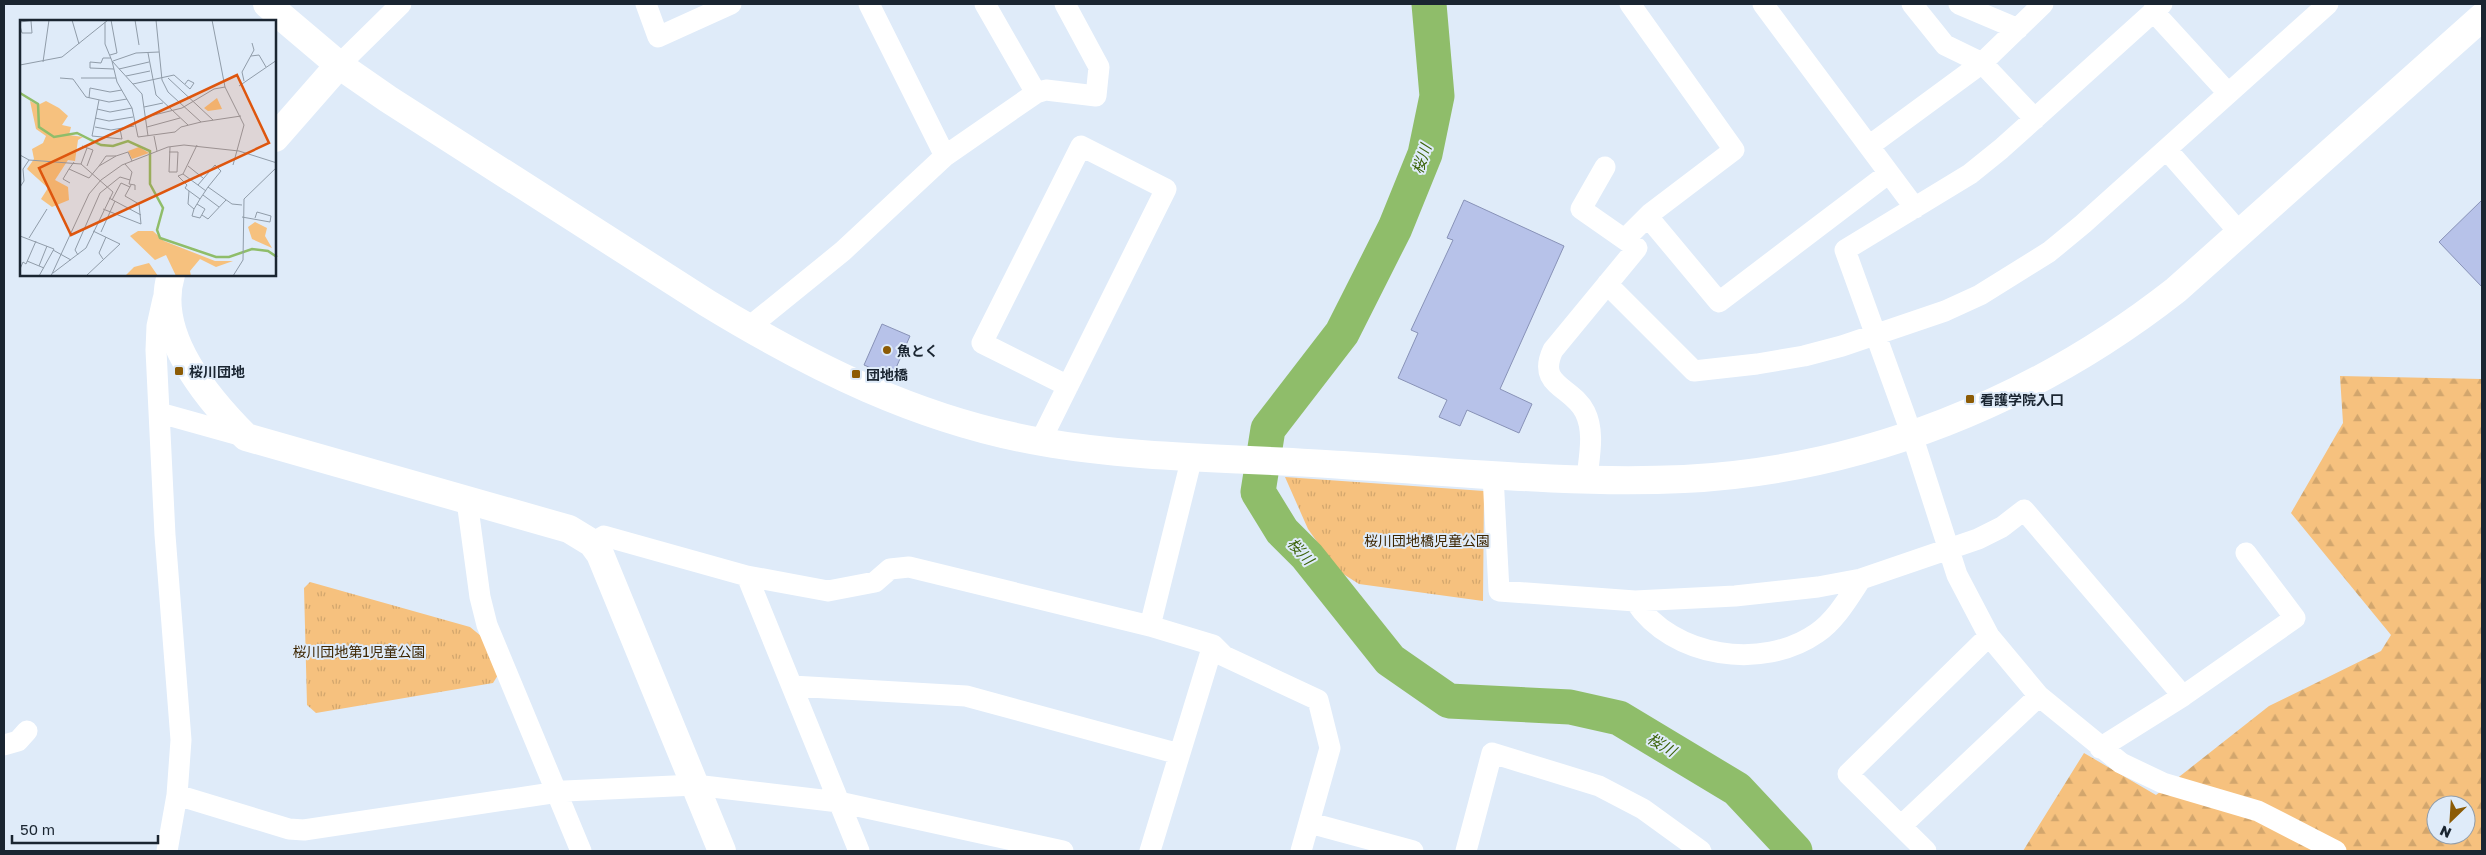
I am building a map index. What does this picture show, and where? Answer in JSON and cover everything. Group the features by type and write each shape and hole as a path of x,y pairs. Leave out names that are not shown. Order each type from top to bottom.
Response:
{"street":[{"path":"267,4 339,65 388,99 748,328 835,375 917,410 994,432 1040,442 1192,457 1288,461 1493,475 1627,480 1688,478 1743,473 1807,462 1912,435 1973,413 2022,389 2093,349 2138,320 2176,290 2482,17"},
{"path":"276,137 339,65 401,4"},
{"path":"646,4 658,37 731,4"},
{"path":"869,4 945,156"},
{"path":"985,4 1036,94"},
{"path":"748,328 843,251 945,156 1036,94 1046,90 1096,96 1100,67 1065,4"},
{"path":"1625,239 1648,217 1734,150 1630,4"},
{"path":"1764,4 1915,208"},
{"path":"1912,4 1945,45 1982,62 2035,119"},
{"path":"1959,4 2018,28"},
{"path":"1869,146 1982,62 2043,4"},
{"path":"1606,284 1694,371 1757,364 1804,356 1876,336 1953,307 1980,295 2018,272 2076,229 2328,4"},
{"path":"2228,93 2157,8 2035,119 1970,174 1845,250 1912,435 1958,575 1989,636 2039,696 2100,748 2121,763 2163,783 2258,811 2336,851"},
{"path":"1040,442 1068,386 1166,189 1081,146 982,343 1068,386"},
{"path":"2166,150 2240,233"},
{"path":"1587,478 1591,435 1586,413 1577,400 1552,381 1548,372 1548,360 1553,350 1637,248 1581,209 1604,166"},
{"path":"1648,217 1719,302 1889,173"},
{"path":"167,851 176,795 181,740 165,535 156,350 157,326 168,283"},
{"path":"168,283 168,313 172,330 197,380 220,410 246,437"},
{"path":"160,414 568,529 592,544 600,554 722,851"},
{"path":"1150,626 1192,457"},
{"path":"1493,475 1499,591 1635,601 1735,596 1818,587 1861,579 1978,539 2002,527 2024,510 2183,696"},
{"path":"467,501 480,597 487,626 581,851"},
{"path":"592,544 604,536 748,576 828,591 875,582 890,569 909,567 1150,626 1213,645 1224,656 1318,700 1330,748 1301,851"},
{"path":"2100,748 2183,696 2295,618 2246,553"},
{"path":"748,576 859,851"},
{"path":"1635,601 1645,616 1682,642 1713,652 1745,653 1784,650 1818,632 1838,612 1861,579"},
{"path":"1926,851 1848,774 1989,636"},
{"path":"1150,851 1213,645"},
{"path":"792,686 966,696 1179,754"},
{"path":"1901,826 2039,696"},
{"path":"4,745 18,741 27,731"},
{"path":"1466,851 1492,753 1599,786 1643,808 1700,851"},
{"path":"176,795 289,829 304,830 555,792 695,785 839,802 1063,851"},
{"path":"1310,823 1413,851"}],"green space":[{"path":"2340,376 2482,379 2482,851 2023,851 2084,753 2156,795 2269,706 2381,651 2391,635 2291,513 2343,423"},
{"name":"桜川団地橋児童公園","path":"1285,477 1484,491 1483,601 1359,584 1337,570 1308,529"},
{"name":"桜川団地第1児童公園","path":"310,582 470,627 481,636 498,675 493,683 316,713 307,705 304,588"}],"building":[{"path":"1464,200 1564,246 1500,389 1532,404 1519,433 1467,410 1460,426 1439,417 1447,400 1398,378 1418,333 1411,330 1453,240 1447,238"},
{"path":"2482,200 2482,287 2439,242"},
{"name":"魚とく","path":"882,324 910,336 892,377 864,365"}],"waterway":[{"name":"桜川","path":"1429,4 1437,96 1425,154 1395,228 1342,333 1268,429 1258,492 1282,531 1307,556 1390,660 1449,701 1570,707 1619,718 1737,789 1795,851"}],"place":[{"name":"魚とく","path":"887,350"},
{"name":"桜川団地","path":"179,371"},
{"name":"団地橋","path":"856,374"},
{"name":"看護学院入口","path":"1970,399"}]}
